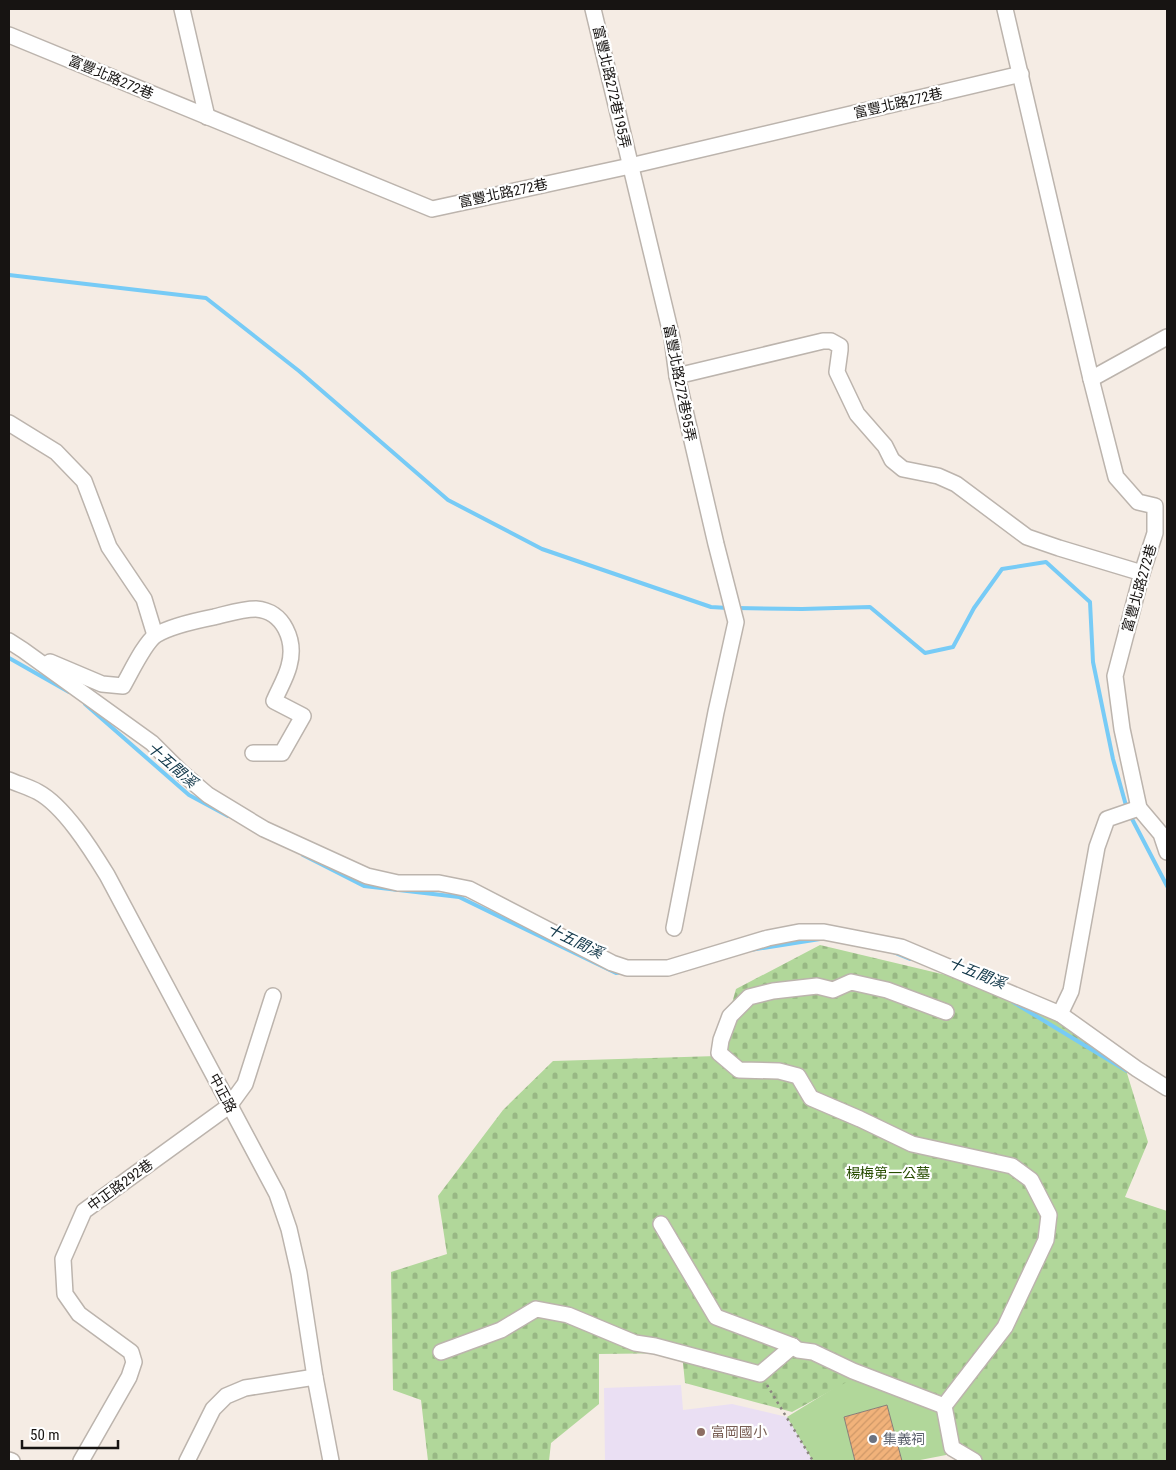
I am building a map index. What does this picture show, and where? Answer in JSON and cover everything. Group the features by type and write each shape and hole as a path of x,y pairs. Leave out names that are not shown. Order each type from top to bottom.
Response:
{"street":[{"path":"182,9 207,117"},
{"name":"富豐北路272巷195弄","path":"594,9 630,166"},
{"name":"富豐北路272巷","path":"1005,9 1116,478 1138,502 1161,506 1115,676 1122,729 1138,809 1161,834 1167,852"},
{"name":"富豐北路272巷","path":"9,34 432,209 630,166 1021,74"},
{"name":"富豐北路272巷95弄","path":"630,166 672,338 677,376 736,622 716,712 674,928"},
{"path":"1091,378 1167,337"},
{"path":"677,376 823,341 837,343 840,346 837,372 857,414 885,446 892,460 903,469 938,476 956,484 1027,537 1142,573"},
{"path":"9,422 56,452 84,481 109,547 144,599 155,635"},
{"path":"24,650 102,684 123,686 137,660 155,635 192,622 251,609 264,610 279,619 290,637 290,665 274,701 303,716 282,753 253,753"},
{"path":"9,641 152,743 181,772 208,795 264,829 367,876 398,883 439,883 469,889 612,964 627,968 668,968 768,938 799,932 824,932 901,947 1060,1014 1167,1088"},
{"name":"中正路","path":"9,780 38,792 51,802 87,844 108,874 277,1194 289,1229 299,1273 315,1377 331,1461"},
{"path":"1060,1014 1071,990 1097,847 1107,819 1138,809"},
{"path":"946,1012 887,990 851,982 833,990 817,986 773,991 749,997 730,1016 720,1040 719,1053 739,1070 779,1071 798,1076 811,1098 912,1144 1012,1166 1031,1180 1049,1215 1046,1240 1005,1327 944,1406 952,1448 974,1461"},
{"name":"中正路292巷","path":"81,1461 129,1376 134,1362 131,1352 79,1314 65,1294 63,1259 84,1210 229,1106 245,1084 273,996"},
{"path":"661,1224 716,1317 798,1350 813,1352 853,1371 944,1406"},
{"path":"441,1352 501,1330 536,1309 568,1315 635,1343 655,1346 760,1374 792,1346"},
{"path":"190,1461 213,1409 226,1396 245,1388 315,1377"}],"path":[{"path":"760,1374 813,1461"}],"shaded area":[{"name":"富岡國小","path":"681,1385 683,1410 732,1404 787,1417 807,1447 812,1461 605,1461 604,1388"}],"green space":[{"name":"楊梅第一公墓","path":"820,945 946,975 1034,1005 1119,1047 1148,1142 1125,1197 1167,1211 1167,1461 977,1461 956,1444 949,1398 853,1377 792,1412 685,1383 682,1353 599,1354 599,1404 551,1443 549,1461 428,1461 421,1400 393,1390 391,1272 447,1254 438,1196 503,1110 553,1061 717,1056 736,989"},
{"path":"852,1377 944,1406 952,1448 946,1455 915,1461 902,1461 887,1405 844,1417 855,1461 813,1461 787,1417"}],"building":[{"name":"集義祠","path":"887,1405 902,1461 855,1461 844,1417"}],"waterway":[{"path":"9,275 206,298 299,371 448,500 542,549 711,607 728,608"},
{"path":"737,608 870,607 925,653 953,647 974,608 1002,569 1046,562 1090,602 1093,662 1113,759 1127,809"},
{"name":"十五間溪","path":"9,658 69,692"},
{"name":"十五間溪","path":"85,704 189,795 228,816"},
{"path":"1130,815 1167,886"},
{"name":"十五間溪","path":"303,855 364,886 459,897 616,973 623,972"},
{"name":"十五間溪","path":"750,950 820,939"},
{"name":"十五間溪","path":"893,952 910,959"},
{"name":"十五間溪","path":"1013,1002 1127,1071"}],"place":[{"name":"富岡國小","path":"701,1432"},
{"name":"集義祠","path":"873,1439"}]}
